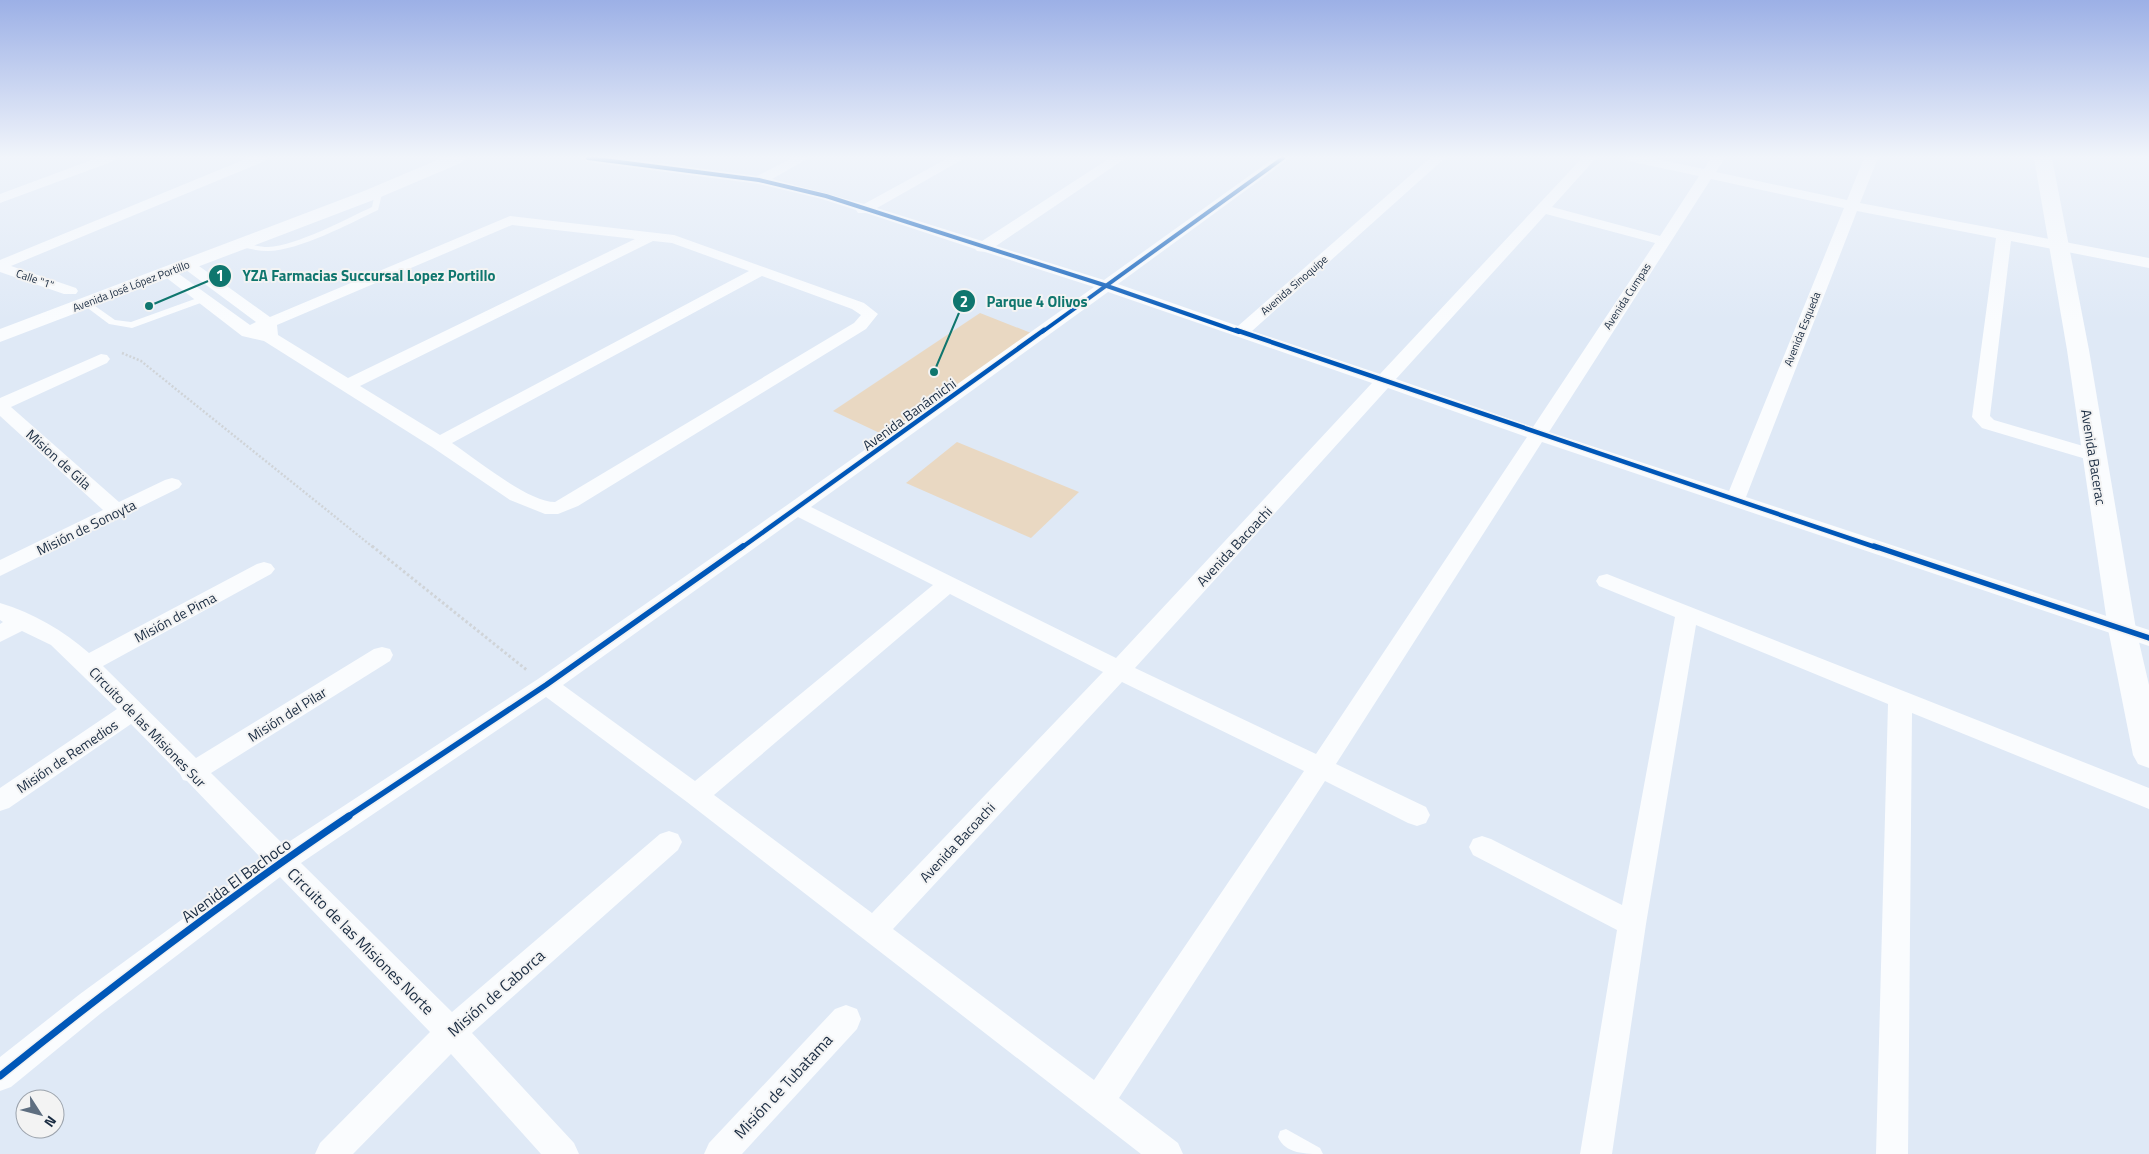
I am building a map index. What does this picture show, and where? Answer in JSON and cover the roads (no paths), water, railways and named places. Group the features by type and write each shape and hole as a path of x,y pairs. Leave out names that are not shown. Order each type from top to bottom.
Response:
{"main road":[{"name":"Avenida José López Portillo","path":"0,336 78,297 282,212"},
{"name":"Avenida José López Portillo","path":"0,320 166,272 324,212"},
{"name":"Avenida Bacerac","path":"2052,212 2078,350 2093,455 2122,629 2149,755"}],"street":[{"path":"3,270 136,212"},
{"path":"869,212 1107,286 1735,501 2149,638"},
{"path":"982,248 1037,212"},
{"name":"Avenida Banámichi","path":"546,685 797,508 1209,212"},
{"name":"Avenida Sinoquipe","path":"1241,332 1377,212"},
{"name":"Avenida Bacoachi","path":"874,930 1119,670 1541,212"},
{"path":"1555,212 1663,241"},
{"name":"Avenida Cumpas","path":"1099,1100 1320,768 1683,212"},
{"name":"Avenida Esqueda","path":"1735,501 1794,348 1851,212"},
{"path":"1882,212 2149,263"},
{"path":"166,272 248,332 270,330 510,220 652,236 687,242 858,306 870,314 860,326 571,502 558,508 544,508 517,496 439,443 346,385 270,330 187,264"},
{"path":"346,385 652,236"},
{"path":"2004,236 1981,417 1988,424 2093,455"},
{"name":"Calle \"1\"","path":"3,270 78,297"},
{"path":"439,443 763,270"},
{"path":"0,406 100,359"},
{"name":"Mision de Gila","path":"0,406 118,512"},
{"name":"Misión de Sonoyta","path":"0,570 172,484"},
{"path":"797,508 947,585 1418,815"},
{"name":"Misión de Pima","path":"86,664 264,569"},
{"path":"1607,581 2149,799"},
{"path":"696,795 947,585"},
{"name":"Circuito de las Misiones Sur","path":"0,611 23,620 59,639 134,710 192,772 282,861"},
{"path":"1596,1154 1632,924 1687,612"},
{"path":"0,634 23,620"},
{"name":"Misión del Pilar","path":"192,772 382,654"},
{"path":"546,685 696,795 1099,1100 1167,1154"},
{"name":"Avenida El Bachoco","path":"0,1076 90,1004 282,861 546,685"},
{"path":"1892,1154 1900,699"},
{"name":"Misión de Remedios","path":"0,801 134,710"},
{"name":"Misión de Caborca","path":"331,1154 451,1032 669,842"},
{"path":"1482,847 1632,924"},
{"name":"Circuito de las Misiones Norte","path":"282,861 451,1032 563,1154"},
{"name":"Misión de Tubatama","path":"720,1154 846,1019"}],"lane":[{"path":"78,297 112,322 132,325 203,299"},
{"path":"1286,1137 1314,1154"}],"place":[{"name":"YZA Farmacias Succursal Lopez Portillo","path":"149,306"},
{"name":"Parque 4 Olivos","path":"934,372"}]}
